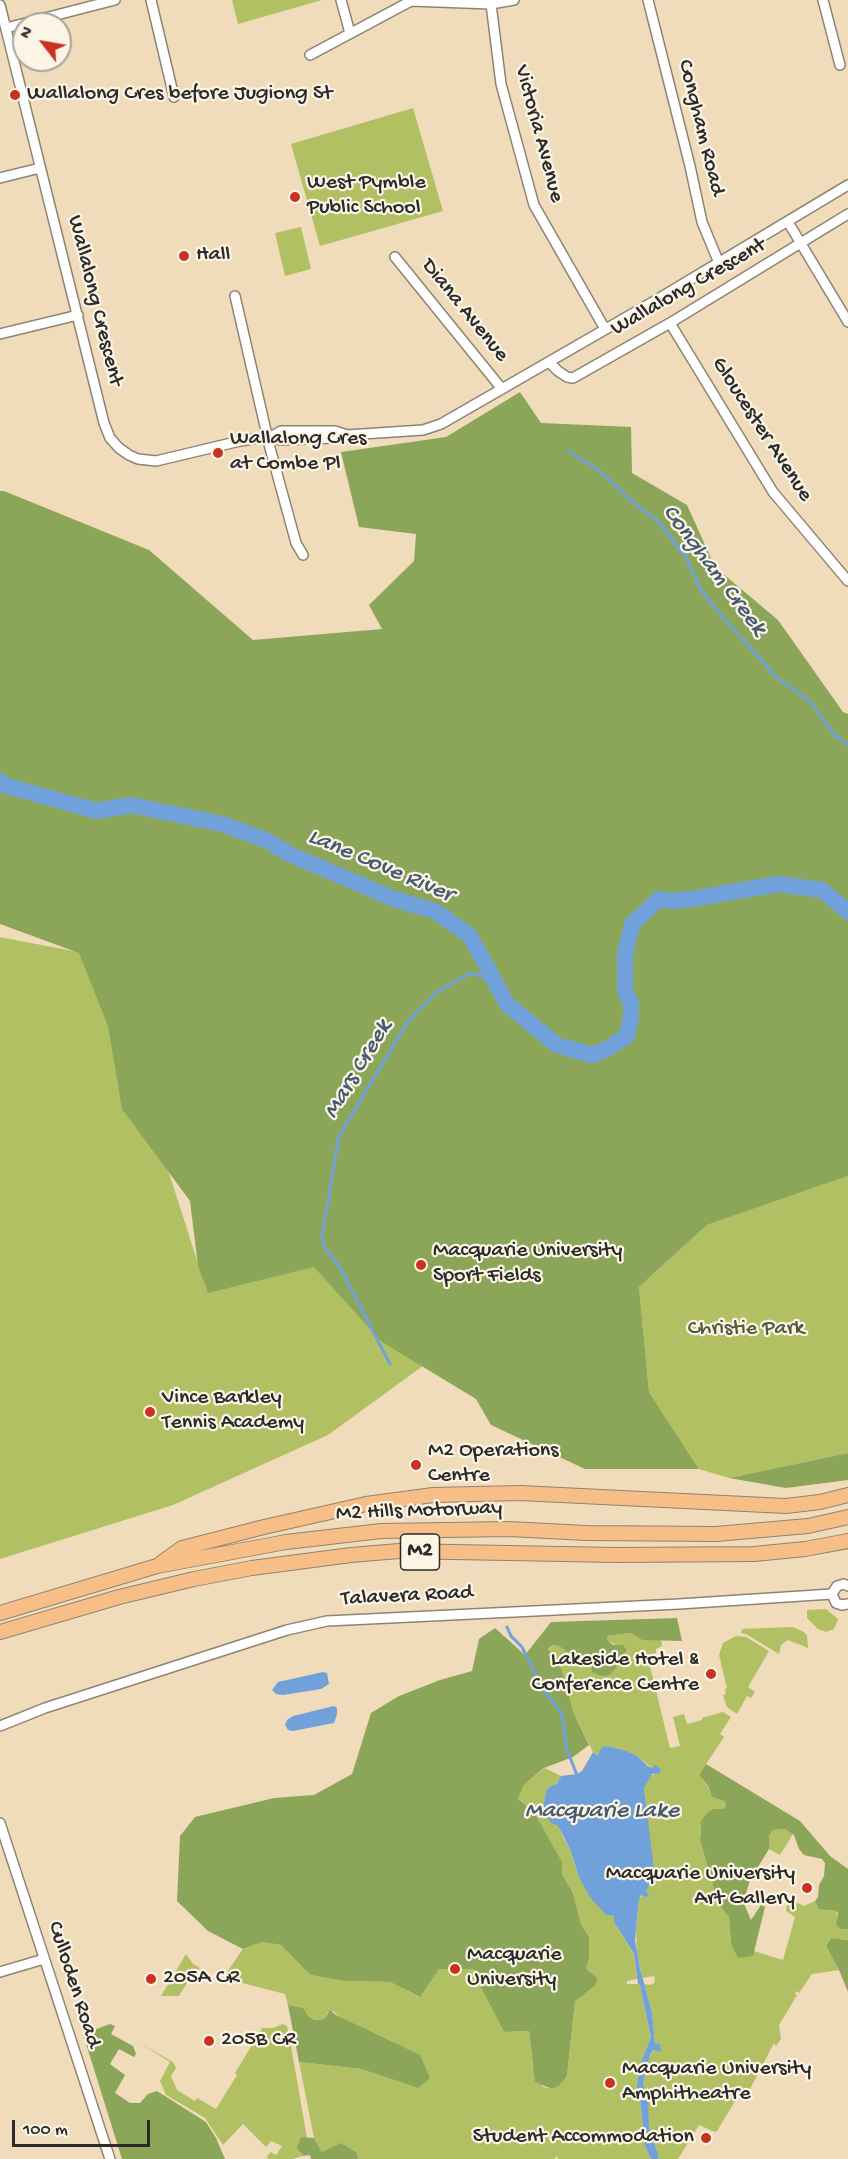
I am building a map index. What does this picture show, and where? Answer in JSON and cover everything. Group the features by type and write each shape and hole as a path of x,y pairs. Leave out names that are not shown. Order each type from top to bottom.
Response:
{"highway":[{"name":"M2","path":"157,1566 182,1548 334,1510 433,1495 520,1493 786,1506 820,1502 848,1495"},
{"name":"M2 Hills Motorway","path":"0,1613 157,1566 286,1542 381,1531 509,1529 597,1534 716,1534 808,1526 848,1517"},
{"name":"M2 Hills Motorway","path":"0,1632 119,1597 194,1579 262,1566 351,1555 399,1551 616,1555 754,1554 805,1549 848,1541"}],"street":[{"path":"3,25 115,0"},
{"path":"151,0 174,97"},
{"path":"341,0 350,33"},
{"path":"310,55 411,1 491,4 514,0"},
{"name":"Congham Road","path":"648,0 702,222 718,262"},
{"path":"823,0 840,66"},
{"name":"Victoria Avenue","path":"491,4 501,84 534,205 605,329"},
{"name":"Wallalong Crescent","path":"0,5 3,25 106,431 119,448 138,459 156,461 271,436 280,440 335,438 433,427 549,362 848,185"},
{"path":"0,178 40,168"},
{"name":"Wallalong Crescent","path":"549,362 558,371 573,378 670,323 848,214"},
{"path":"788,222 848,322"},
{"name":"Diana Avenue","path":"395,257 502,389"},
{"path":"235,296 271,436 270,448 296,543 303,555"},
{"path":"0,334 78,315"},
{"name":"Gloucester Avenue","path":"670,323 773,492 848,581"},
{"path":"848,1586 837,1586 832,1594 839,1605 848,1604"},
{"name":"Talavera Road","path":"0,1726 45,1708 287,1630 327,1621 679,1604 832,1594"},
{"name":"Culloden Road","path":"0,1823 110,2159"},
{"path":"0,1972 45,1959"}],"green space":[{"path":"232,0 322,0 238,24"},
{"path":"413,108 443,211 320,246 291,144"},
{"path":"301,227 311,269 285,276 275,233"},
{"path":"520,392 541,423 631,427 632,473 687,505 715,567 778,620 843,712 848,714 848,1176 707,1225 639,1287 649,1392 699,1469 585,1469 491,1425 476,1399 382,1342 314,1267 208,1293 198,1266 190,1201 122,1109 108,1026 79,953 0,924 0,491 149,550 253,640 382,629 369,605 414,561 416,534 359,527 341,452 446,437"},
{"name":"Macquarie University Sport Fields","path":"0,937 99,956 206,1288 572,1175 593,1242 328,1435 173,1505 0,1559"},
{"name":"Christie Park","path":"848,1176 848,1453 729,1478 699,1469 649,1392 639,1287 707,1225"},
{"path":"848,1453 848,1480 786,1488 729,1478"},
{"path":"826,1609 838,1619 834,1629 826,1632 818,1629 807,1618 807,1610"},
{"path":"677,1618 682,1641 642,1640 630,1633 607,1636 608,1641 613,1645 623,1645 626,1649 624,1658 610,1675 602,1676 592,1672 590,1658 571,1655 559,1646 553,1645 548,1649 562,1670 574,1714 589,1745 573,1757 544,1768 524,1785 518,1799 534,1812 562,1862 562,1874 573,1893 581,1924 589,1937 589,1959 586,1968 597,1978 596,1985 575,2001 567,2076 559,2086 552,2089 535,2082 529,2031 504,2032 478,1982 474,1969 439,1969 420,1997 390,1982 344,1981 310,1975 281,1945 262,1942 243,1949 208,1931 177,1901 180,1836 195,1817 274,1798 314,1795 352,1774 371,1713 399,1696 440,1680 472,1671 479,1639 495,1628 525,1655 551,1622"},
{"path":"793,1627 807,1635 808,1648 788,1640 781,1645 779,1654 741,1633 742,1629"},
{"path":"630,1633 642,1640 661,1640 662,1646 656,1649 656,1653 652,1655 653,1661 649,1662 670,1748 680,1746 673,1717 684,1714 687,1724 723,1712 731,1717 720,1734 724,1737 699,1775 712,1797 724,1801 726,1805 724,1809 714,1809 700,1828 700,1840 718,1902 729,1917 731,1944 783,1960 795,1917 786,1911 787,1905 795,1902 804,1906 815,1901 819,1909 836,1911 841,1929 848,1929 848,1940 831,1938 826,1946 839,1970 812,1974 799,1993 796,1991 797,1995 779,2025 781,2039 776,2046 774,2043 749,2091 738,2096 717,2131 699,2125 678,2159 658,2159 649,2126 643,2083 650,2054 655,2050 652,2013 644,1984 650,1985 655,1980 654,1976 643,1978 637,1952 636,1930 639,1899 652,1878 644,1788 650,1776 655,1774 652,1768 636,1755 624,1750 606,1746 599,1754 596,1755 593,1752 574,1714 562,1670 548,1650 553,1645 559,1646 571,1655 590,1658 591,1668 618,1666 624,1658 618,1646 608,1641 607,1636"},
{"path":"736,1636 746,1637 769,1651 748,1687 755,1692 751,1698 747,1696 737,1714 727,1707 723,1695 726,1694 725,1689 727,1688 719,1655 723,1643"},
{"path":"706,1764 800,1821 830,1856 848,1869 848,1929 841,1929 836,1925 838,1913 836,1911 819,1909 815,1901 824,1876 825,1863 822,1859 804,1855 794,1835 785,1829 773,1830 769,1836 769,1849 750,1880 745,1897 745,1906 751,1920 761,1905 765,1907 753,1956 738,1958 731,1944 729,1917 718,1903 700,1840 701,1821 707,1813 714,1809 724,1809 726,1805 724,1801 712,1797 708,1786 699,1775"},
{"path":"545,1768 561,1776 557,1784 550,1786 545,1796 545,1815 557,1825 571,1852 579,1877 606,1915 614,1916 614,1922 634,1955 637,1979 627,1981 627,1984 640,1986 651,2037 640,2065 636,2091 640,2098 645,2146 651,2159 558,2159 557,2156 554,2159 358,2159 357,2153 322,2152 314,2138 299,2062 361,2069 418,2088 333,2011 328,2012 324,2019 315,2020 308,2016 302,2008 288,2005 285,1994 223,1978 243,1949 262,1942 281,1945 310,1975 344,1981 390,1982 419,1997 439,1969 474,1969 478,1982 504,2032 529,2031 533,2067 543,2087 552,2089 559,2086 567,2076 575,2000 596,1985 591,1972 586,1968 589,1959 589,1937 581,1924 573,1893 534,1812 518,1799 524,1785"},
{"path":"785,1829 793,1834 780,1855 769,1849 769,1836 773,1830"},
{"path":"831,1938 848,1940 848,1992 826,1946"},
{"path":"186,1954 193,1964 200,1968 195,1976 192,1975 179,1996 161,1996"},
{"path":"288,2005 303,2008 308,2016 315,2020 324,2019 330,2010 420,2055 430,2078 418,2088 361,2069 299,2062"},
{"path":"110,2024 115,2026 111,2034 133,2046 136,2054 134,2057 119,2049 110,2064 125,2075 115,2093 130,2103 140,2103 148,2094 157,2091 206,2122 225,2159 122,2159 83,2034"},
{"path":"283,2024 287,2026 290,2040 307,2138 301,2137 300,2153 303,2156 292,2159 268,2159 267,2156 271,2152 276,2155 282,2146 271,2141 266,2147 243,2124 223,2145 205,2118 166,2095 160,2081 170,2062 138,2042 173,2062 176,2068 171,2076 177,2090 195,2101 197,2098 216,2109 262,2028 273,2028"},
{"path":"301,2137 314,2138 322,2152 341,2143 357,2153 358,2159 311,2159 310,2155 303,2156 297,2148"}],"water":[{"path":"327,1673 329,1684 321,1689 283,1695 276,1694 272,1690 278,1682"},
{"path":"334,1706 337,1708 337,1714 334,1723 293,1731 288,1730 285,1725 287,1720 293,1716"},
{"name":"Macquarie Lake","path":"606,1746 636,1755 648,1766 652,1768 656,1765 661,1770 660,1773 652,1774 644,1788 654,1870 646,1891 649,1896 641,1895 639,1899 635,1940 652,2013 655,2043 660,2044 661,2052 654,2050 650,2054 643,2083 648,2100 649,2127 658,2159 651,2159 645,2146 640,2098 636,2091 640,2065 651,2037 638,1984 634,1954 614,1922 614,1916 606,1915 590,1897 579,1877 564,1837 557,1825 551,1823 543,1810 546,1791 550,1786 557,1784 561,1776 582,1771 593,1752 596,1755 599,1754 601,1748"}],"waterway":[{"name":"Congham Creek","path":"568,451 600,471 635,504 659,522 687,559 700,589 714,607 776,677 810,701 834,735 848,745"},
{"name":"Lane Cove River","path":"0,781 7,786 97,811 131,805 222,824 268,841 289,854 394,899 435,911 470,936 507,1004 557,1045 592,1055 607,1049 627,1036 631,1018 631,1003 625,991 625,953 632,924 659,899 673,901 692,899 778,884 822,890 848,912"},
{"name":"Mars Creek","path":"390,1364 339,1266 325,1248 322,1237 339,1136 408,1021 436,993 470,973 493,979"},
{"name":"Mars Creek","path":"507,1627 511,1636 522,1647 543,1689 562,1714 567,1750 577,1775"}],"place":[{"name":"Wallalong Cres before Jugiong St","path":"15,95"},
{"name":"West Pymble Public School","path":"295,197"},
{"name":"Hall","path":"184,256"},
{"name":"Wallalong Cres at Combe Pl","path":"218,453"},
{"name":"Macquarie University Sport Fields","path":"421,1265"},
{"name":"Vince Barkley Tennis Academy","path":"150,1412"},
{"name":"M2 Operations Centre","path":"416,1465"},
{"name":"Lakeside Hotel & Conference Centre","path":"711,1674"},
{"name":"Macquarie University Art Gallery","path":"807,1888"},
{"name":"Macquarie University","path":"455,1969"},
{"name":"205A CR","path":"151,1979"},
{"name":"205B CR","path":"209,2041"},
{"name":"Macquarie University Amphitheatre","path":"610,2083"},
{"name":"Student Accommodation","path":"706,2138"}]}
